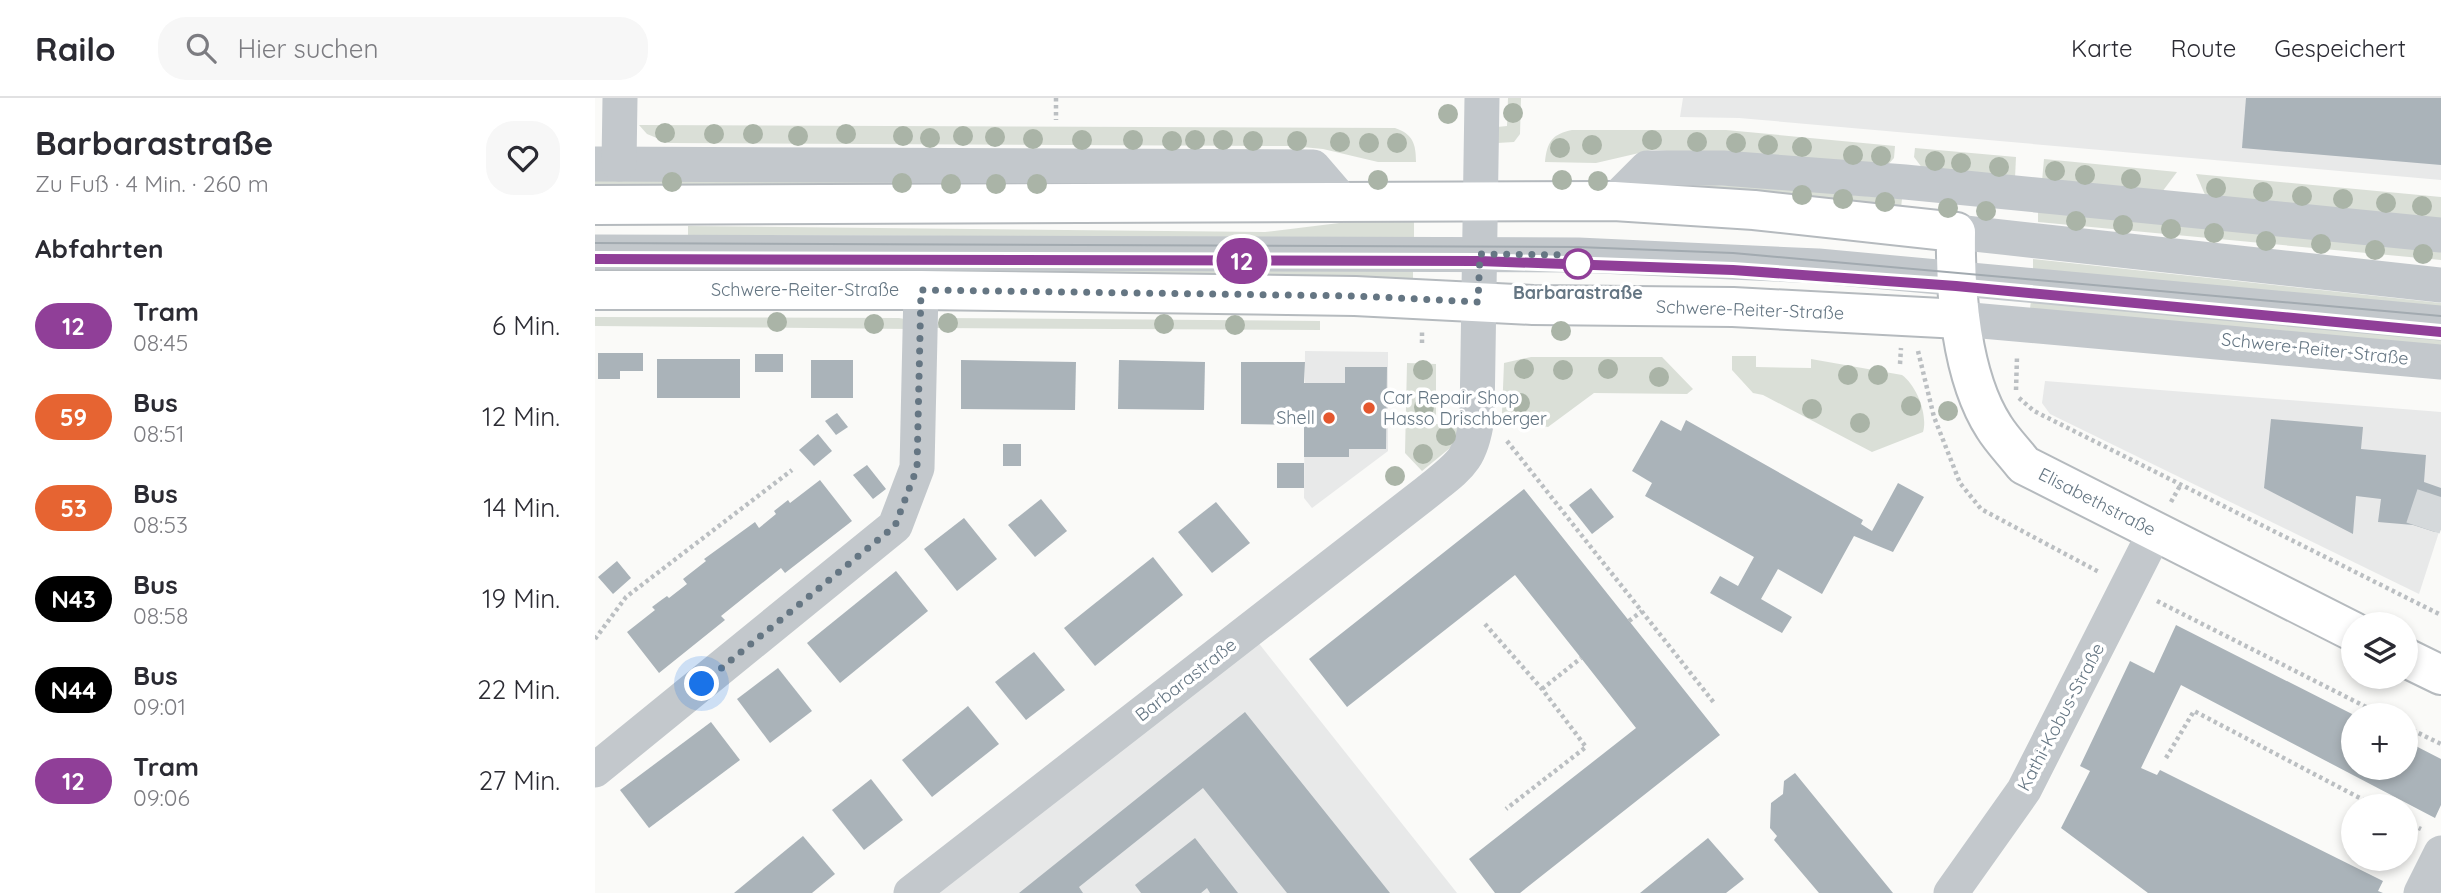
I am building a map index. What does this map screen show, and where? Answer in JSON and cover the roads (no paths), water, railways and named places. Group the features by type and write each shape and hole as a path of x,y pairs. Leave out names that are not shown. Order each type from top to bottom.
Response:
{"main road":[{"path":"595,205 1614,201 1754,210 1956,232"},
{"name":"Elisabethstraße","path":"1956,232 1955,278 1960,319 1972,371 1989,417 2024,465 2341,625"},
{"name":"Schwere-Reiter-Straße","path":"595,290 921,290 1356,296 1478,302 1733,307 1960,319"},
{"path":"2418,664 2441,676"}],"street":[{"path":"620,98 607,164 1313,167 1344,203"},
{"name":"Barbarastraße","path":"911,893 1462,463 1471,452 1477,418 1482,98"},
{"path":"1614,201 1647,168 1723,168 2003,191 2441,234"},
{"path":"1956,232 2441,285"},
{"path":"595,252 1480,254 1818,266 2441,323"},
{"path":"595,770 895,526 917,468 921,290"},
{"name":"Schwere-Reiter-Straße","path":"1960,319 2441,362"},
{"name":"Kathi-Kobus-Straße","path":"1951,893 2024,790 2155,532"},
{"path":"2421,893 2441,853"}],"tunnel":[{"path":"2423,528 2437,486"}],"tram line":[{"path":"595,243 1578,247 1733,253 2441,316"},
{"path":"595,259 1304,259 1728,270 1996,288 2441,332"},
{"name":"12","path":"595,259 1533,262 1733,270 1956,286 2441,332"}],"place":[{"name":"Barbarastraße","path":"1578,264"},
{"name":"Car Repair Shop Hasso Drischberger","path":"1369,408"},
{"name":"Shell","path":"1329,418"}]}
